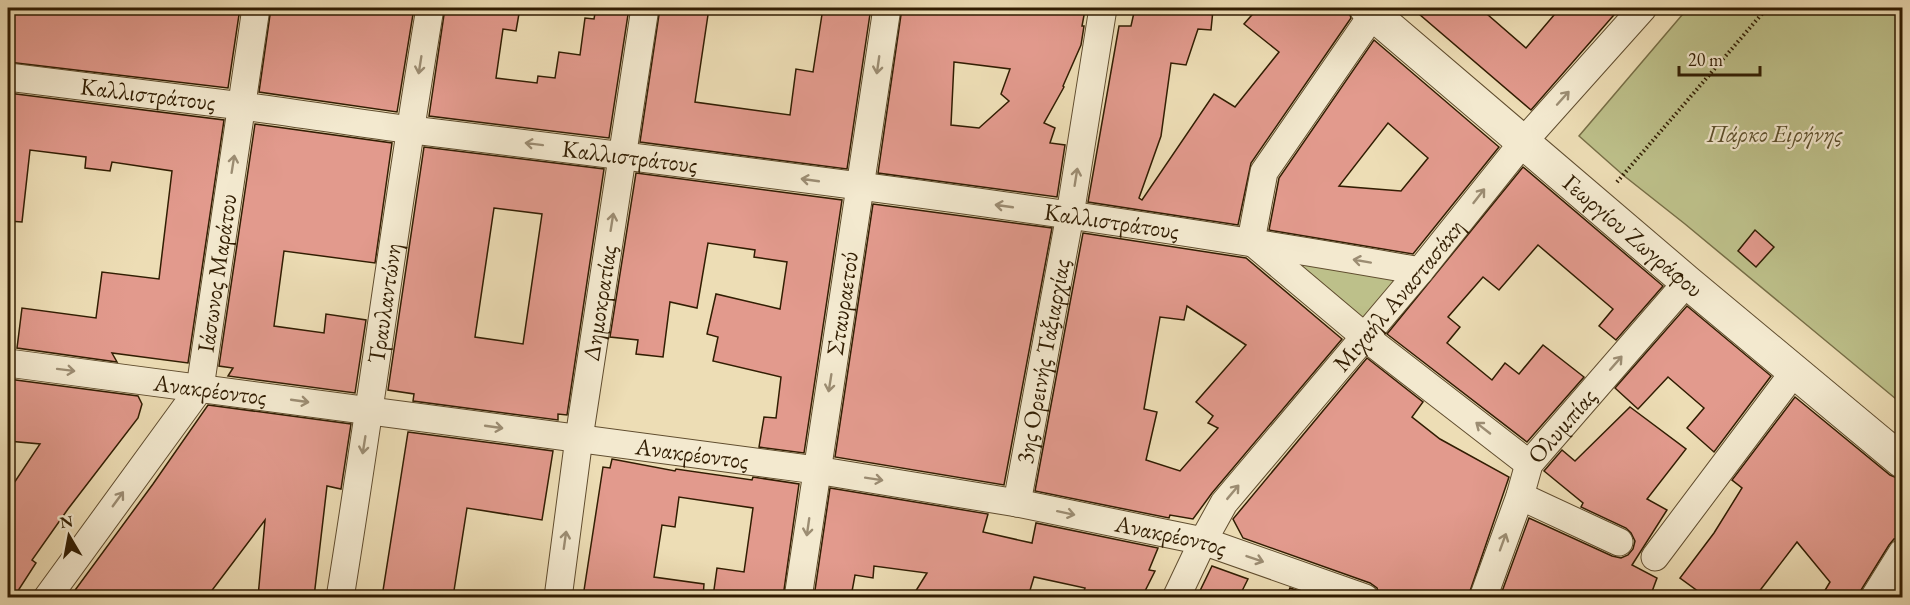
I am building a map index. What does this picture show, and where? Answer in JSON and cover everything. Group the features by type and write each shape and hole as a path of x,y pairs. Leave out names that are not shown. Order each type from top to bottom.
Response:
{"street":[{"name":"Ιάσωνος Μαράτου","path":"47,597 200,388 256,8"},
{"name":"Τραυλαντώνη","path":"340,597 370,411 409,129 430,8"},
{"name":"Δημοκρατίας","path":"558,597 579,438 645,8"},
{"name":"Σταυραετού","path":"798,597 887,8"},
{"name":"3ης Ορεινής Ταξιαρχίας","path":"1017,503 1070,215 1103,8"},
{"name":"Μιχαήλ Αναστασάκη","path":"1176,597 1224,503 1420,271 1524,141 1643,8"},
{"name":"Γεωργίου Ζωγράφου","path":"1370,11 1687,282 1902,461"},
{"path":"1370,11 1263,172 1251,241 1365,337 1529,464"},
{"name":"Καλλιστράτους","path":"8,77 860,186 1251,241 1420,271"},
{"name":"Ολυμπίας","path":"1483,597 1520,496 1529,464 1687,282"},
{"name":"Ανακρέοντος","path":"8,363 816,470 1017,503 1203,541 1365,597"},
{"path":"1655,557 1794,372"},
{"path":"1520,496 1619,542"},
{"path":"1874,597 1902,553"}],"path":[{"path":"1623,176 1767,8"}],"green space":[{"name":"Πάρκο Ειρήνης","path":"1688,8 1902,8 1902,404 1623,175 1579,136"},
{"path":"1275,252 1408,275 1363,324"}],"building":[{"path":"8,8 240,8 228,88 8,62"},
{"path":"271,8 414,8 397,112 259,92"},
{"path":"445,8 520,8 516,31 503,29 496,78 537,83 538,76 555,78 559,52 580,55 585,18 594,19 596,8 629,8 609,138 429,116"},
{"path":"660,8 709,8 695,102 790,115 796,69 813,72 823,8 870,14 847,169 640,142"},
{"path":"902,8 1085,10 1081,45 1064,87 1044,123 1055,128 1050,143 1065,145 1057,197 878,173","holes":["954,62 1010,69 1001,94 1009,101 979,128 951,125"]},
{"path":"1135,8 1213,10 1211,30 1198,29 1186,65 1171,63 1161,136 1139,198 1142,200 1214,94 1235,107 1279,52 1244,24 1258,8 1348,8 1351,18 1251,163 1238,225 1088,202 1119,26 1131,26"},
{"path":"1412,8 1480,8 1526,48 1560,8 1620,8 1531,110"},
{"path":"1374,40 1499,147 1413,254 1269,230 1279,178","holes":["1388,123 1428,158 1401,191 1339,186"]},
{"path":"8,93 224,120 188,363 112,353 117,362 17,348 22,308 96,318 102,272 159,279 172,171 112,162 110,171 85,168 86,157 30,150 22,222 8,221"},
{"path":"255,124 392,143 375,263 284,251 274,326 324,333 326,314 366,320 355,393 228,376 233,368 219,366"},
{"path":"424,147 604,169 567,415 558,414 558,420 413,401 414,394 388,390","holes":["494,208 542,214 523,344 475,337"]},
{"path":"1523,167 1663,286 1616,340 1599,326 1613,309 1538,245 1499,290 1483,277 1448,317 1460,327 1447,343 1492,380 1505,363 1519,374 1543,345 1584,377 1527,442 1387,334"},
{"path":"636,173 842,200 804,453 759,447 764,417 776,418 781,377 713,361 718,337 707,334 716,294 780,309 787,262 754,257 755,250 708,243 697,308 670,302 663,357 636,354 638,340 610,337"},
{"path":"873,204 1052,228 1004,485 835,457"},
{"path":"1755,230 1774,247 1756,267 1738,251"},
{"path":"1083,233 1246,258 1342,339 1212,493 1193,519 1170,515 1169,518 1035,491","holes":["1187,306 1246,345 1196,402 1213,416 1208,423 1218,428 1180,471 1146,460 1157,412 1144,409 1160,317 1184,320"]},
{"path":"1687,306 1771,376 1714,452 1687,428 1704,408 1668,377 1638,409 1615,388"},
{"path":"1367,358 1423,402 1412,417 1440,439 1509,477 1468,597 1380,597 1377,588 1370,583 1243,538 1233,519"},
{"path":"8,379 138,396 142,404 138,418 32,560 36,563 14,597 8,597 8,492 40,444 8,441"},
{"path":"1795,397 1890,475 1902,480 1902,537 1894,539 1889,545 1858,597 1821,597 1830,582 1797,542 1755,597 1706,597 1680,578 1714,533 1742,488 1732,480"},
{"path":"208,405 351,424 341,489 327,486 314,597 258,597 265,520 207,597 70,597 153,484"},
{"path":"1630,407 1686,449 1647,499 1667,510 1632,565 1657,578 1650,597 1500,597 1529,518 1612,556 1621,558 1633,549 1635,541 1626,528 1581,507 1583,503 1544,471 1562,450 1575,461"},
{"path":"408,432 553,451 542,520 467,508 453,597 382,597"},
{"path":"612,459 675,471 676,469 752,480 753,477 799,484 783,597 713,597 717,568 744,572 753,508 679,497 675,527 662,525 654,577 704,584 703,597 583,597 603,467 610,468"},
{"path":"830,488 988,514 983,532 1032,543 1036,523 1158,548 1149,570 1155,571 1142,597 1082,597 1085,588 1034,577 1028,597 912,597 927,573 874,566 873,578 855,575 851,597 814,597"},
{"path":"1212,566 1248,579 1239,597 1197,597"},
{"path":"1290,588 1316,597 1286,597"}]}
